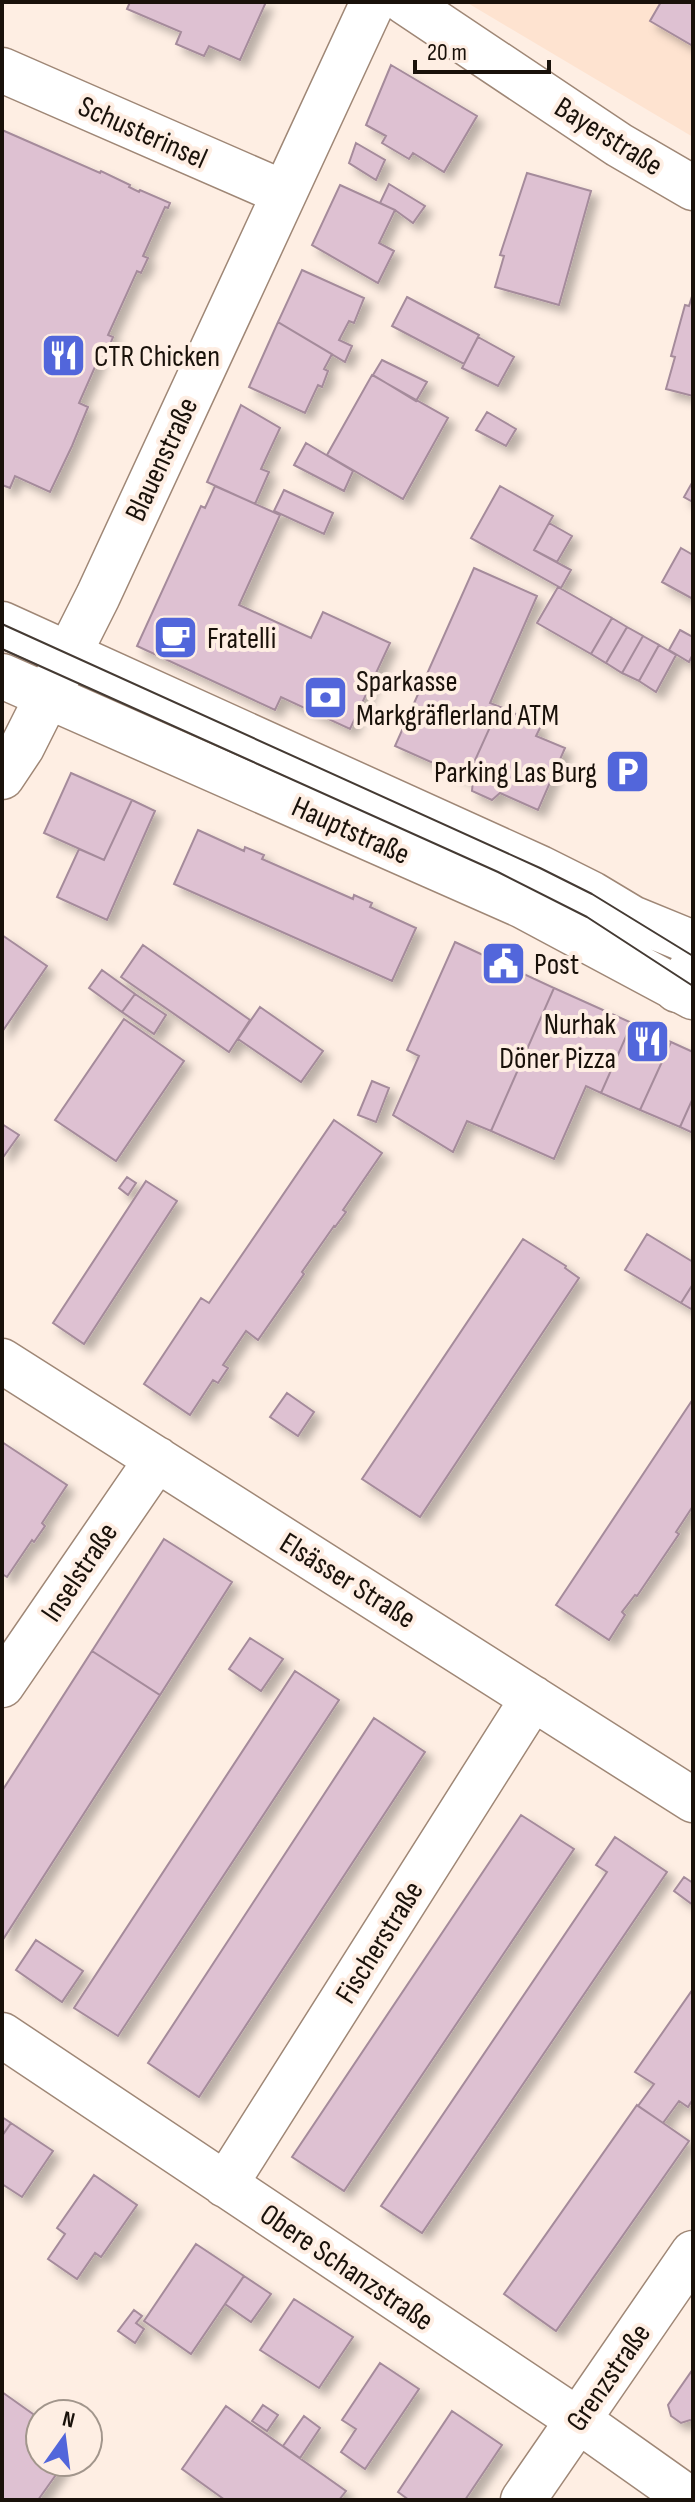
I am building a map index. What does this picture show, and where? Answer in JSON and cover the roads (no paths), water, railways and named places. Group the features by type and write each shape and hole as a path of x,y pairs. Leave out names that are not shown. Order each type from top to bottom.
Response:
{"street":[{"name":"Blauenstraße","path":"2,777 22,747 98,596 373,2"},
{"name":"Bayerstraße","path":"405,2 619,145 693,188"},
{"name":"Schusterinsel","path":"2,70 284,193"},
{"name":"Hauptstraße","path":"2,624 540,868 632,918 693,943"},
{"name":"Hauptstraße","path":"2,676 523,906 688,984"},
{"name":"Elsässer Straße","path":"2,1361 693,1800"},
{"name":"Inselstraße","path":"2,1685 157,1459"},
{"name":"Fischerstraße","path":"225,2185 533,1698"},
{"name":"Obere Schanzstraße","path":"2,2035 578,2420 691,2500"},
{"name":"Grenzstraße","path":"523,2500 693,2253"}],"tram line":[{"path":"2,624 540,868 592,894 693,956"},
{"path":"2,649 498,872 587,917 693,986"}],"place":[{"name":"CTR Chicken","path":"63,356"},
{"name":"Fratelli","path":"176,638"},
{"name":"Sparkasse Markgräflerland ATM","path":"325,698"},
{"name":"Parking Las Burg","path":"628,772"},
{"name":"Post","path":"503,964"},
{"name":"Nurhak Döner Pizza","path":"647,1041"}]}
